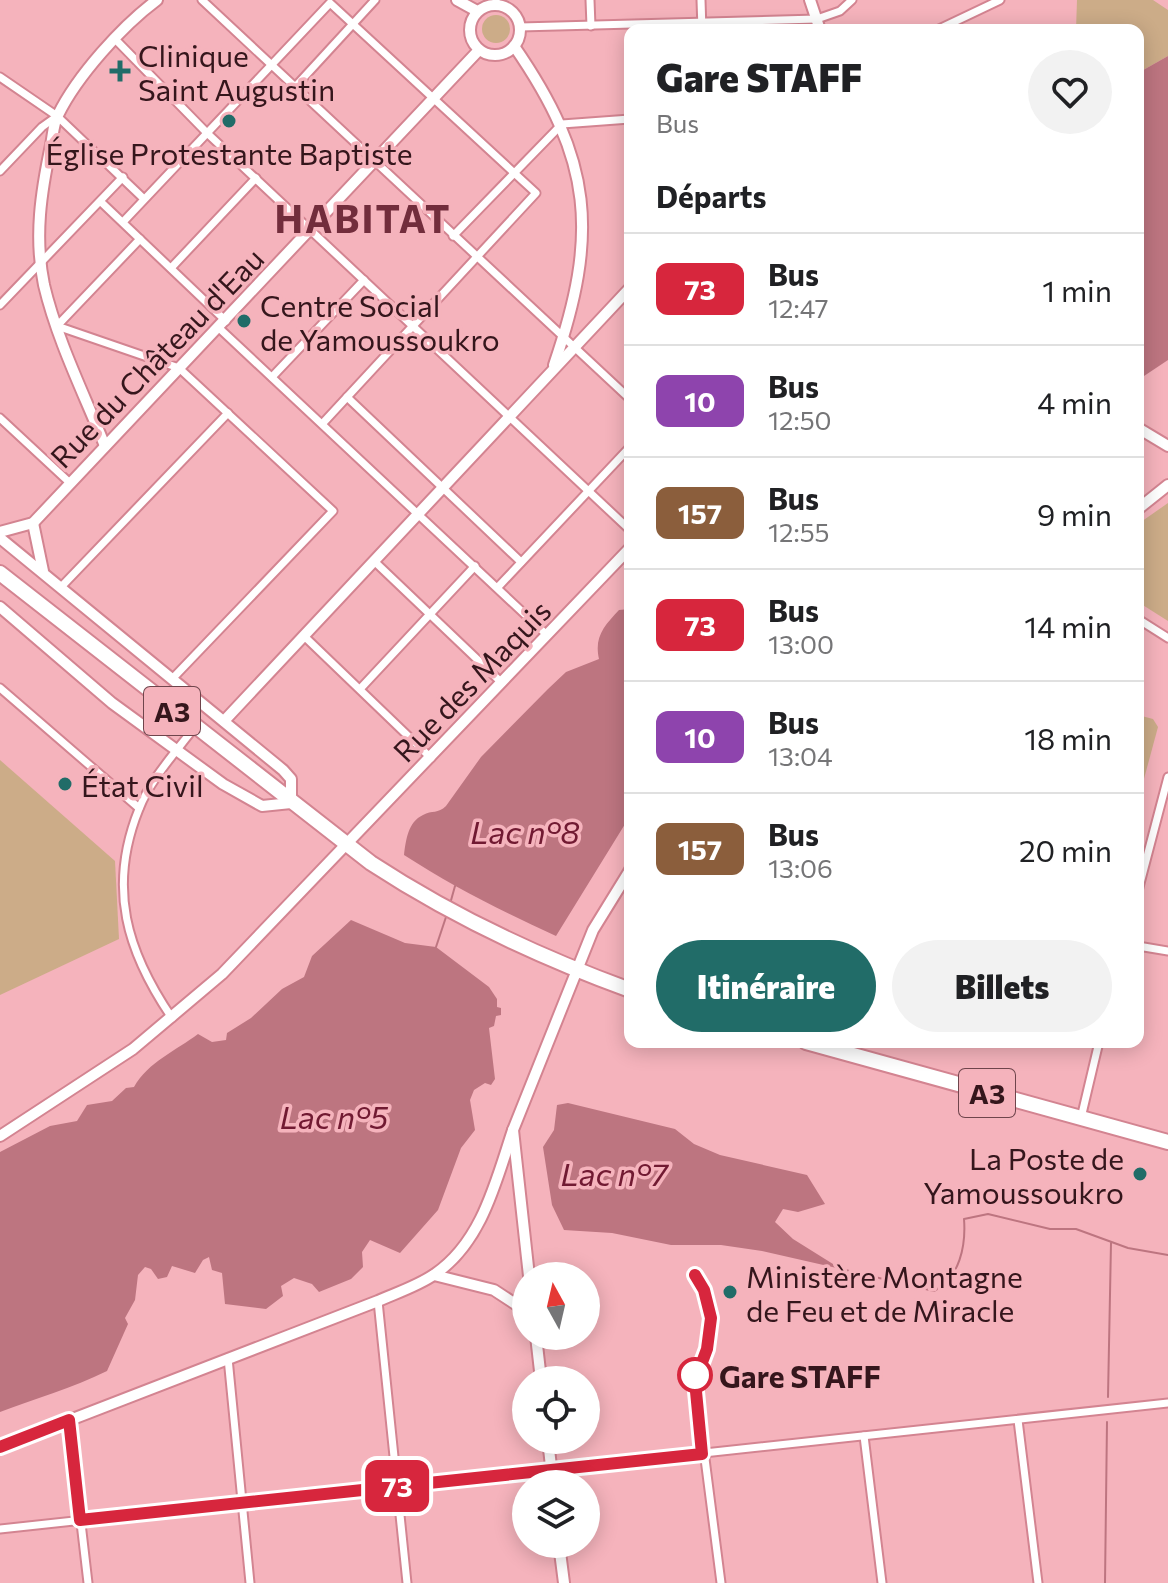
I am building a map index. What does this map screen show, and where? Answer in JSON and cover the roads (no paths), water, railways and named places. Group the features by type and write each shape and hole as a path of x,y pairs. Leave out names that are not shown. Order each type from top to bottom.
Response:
{"highway":[{"name":"A3","path":"0,573 347,846 428,898 575,970 624,988"},
{"name":"A3","path":"828,1048 1168,1142"}],"street":[{"path":"0,171 42,127 57,116 115,39 154,0"},
{"path":"202,0 624,393"},
{"path":"295,87 375,0"},
{"path":"457,0 477,11"},
{"path":"590,0 591,26"},
{"path":"701,0 702,24"},
{"path":"810,0 818,24 852,0"},
{"path":"950,24 1000,0"},
{"path":"496,2 513,11 520,27 514,46 497,55 479,50 473,43 469,27 477,11 496,2"},
{"path":"123,222 328,4 335,4 536,193 323,423"},
{"path":"520,27 624,26"},
{"path":"115,39 207,133 312,228 624,524"},
{"path":"514,46 562,124 579,185 584,236 582,265 553,367"},
{"name":"Rue du Château d'Eau","path":"33,523 479,50"},
{"path":"0,77 57,116 144,199"},
{"path":"57,116 41,196 41,261 57,326 105,446"},
{"path":"453,236 562,124 624,119"},
{"path":"0,305 123,177"},
{"path":"171,268 256,178"},
{"path":"101,202 171,268 272,377 547,635"},
{"path":"57,326 140,239"},
{"path":"272,377 364,280"},
{"path":"224,721 624,294"},
{"path":"57,326 179,368 333,511 173,678"},
{"path":"347,397 521,562"},
{"path":"62,586 228,413"},
{"path":"0,418 70,483"},
{"path":"1144,432 1168,446"},
{"path":"498,587 624,453"},
{"path":"1144,504 1168,485"},
{"path":"0,532 33,523 44,572"},
{"path":"0,538 288,774 292,784 291,803 271,807 253,803 112,703 0,607"},
{"name":"Rue des Maquis","path":"0,1136 95,1076 172,1018 222,974 624,554"},
{"path":"374,561 502,683"},
{"path":"360,689 475,566"},
{"path":"1144,623 1168,638"},
{"path":"304,636 431,758"},
{"path":"0,688 139,808"},
{"path":"172,1018 145,978 127,920 127,858 139,808 194,728"},
{"path":"1144,868 1168,777"},
{"path":"0,1447 378,1301 434,1275 467,1244 476,1228 575,970 593,930 624,880"},
{"path":"1144,947 1168,951"},
{"path":"1081,1118 1098,1048"},
{"path":"513,1130 527,1262"},
{"path":"434,1275 494,1290 512,1302"},
{"path":"695,1275 704,1290 711,1318 707,1349 695,1381 721,1583"},
{"path":"378,1301 407,1583"},
{"path":"228,1358 250,1583"},
{"path":"549,1454 551,1470 1168,1403"},
{"path":"69,1420 88,1583"},
{"path":"1018,1420 1038,1583"},
{"path":"864,1436 882,1583"},
{"path":"0,1529 512,1474"},
{"path":"561,1558 564,1583"}],"water":[{"path":"1168,56 1168,360 1144,376 1144,70"},
{"name":"Lac n°8","path":"619,610 624,610 624,826 556,936 478,898 404,855 407,838 418,818 446,806 481,757 566,672 599,659 599,638"},
{"name":"Lac n°5","path":"351,920 405,943 436,947 489,987 497,999 497,1007 501,1008 501,1015 496,1016 494,1026 489,1028 495,1079 491,1085 485,1083 474,1090 470,1100 475,1130 461,1148 438,1210 400,1253 370,1240 362,1252 363,1267 351,1279 319,1292 312,1284 294,1278 281,1286 283,1296 266,1309 225,1304 222,1273 212,1270 209,1257 203,1260 195,1273 172,1266 167,1277 158,1279 151,1269 145,1267 138,1275 135,1300 125,1318 128,1324 107,1371 0,1412 0,1152 50,1126 77,1121 87,1105 112,1101 126,1088 134,1087 155,1063 198,1034 212,1042 226,1040 227,1033 251,1018 282,989 304,977 312,956"},
{"name":"Lac n°7","path":"568,1103 675,1129 694,1144 720,1155 807,1175 825,1204 798,1212 783,1209 775,1222 793,1239 841,1269 721,1245 671,1245 612,1233 564,1230 552,1205 543,1147 554,1130 557,1105"}],"waterway":[{"path":"450,904 455,886"},
{"path":"436,947 447,914"},
{"path":"841,1269 934,1291 950,1278 960,1260 964,1219 988,1214 1050,1229 1076,1229 1128,1248 1168,1255"},
{"path":"1108,1397 1111,1243"},
{"path":"1105,1583 1107,1422"}],"place":[{"name":"Clinique Saint Augustin","path":"120,71"},
{"name":"Église Protestante Baptiste","path":"229,121"},
{"name":"Centre Social de Yamoussoukro","path":"244,321"},
{"name":"État Civil","path":"65,784"},
{"name":"La Poste de Yamoussoukro","path":"1140,1174"},
{"name":"Ministère Montagne de Feu et de Miracle","path":"730,1292"},
{"name":"Gare STAFF","path":"695,1375"}],"district":[{"name":"HABITAT","path":"363,217"}]}
